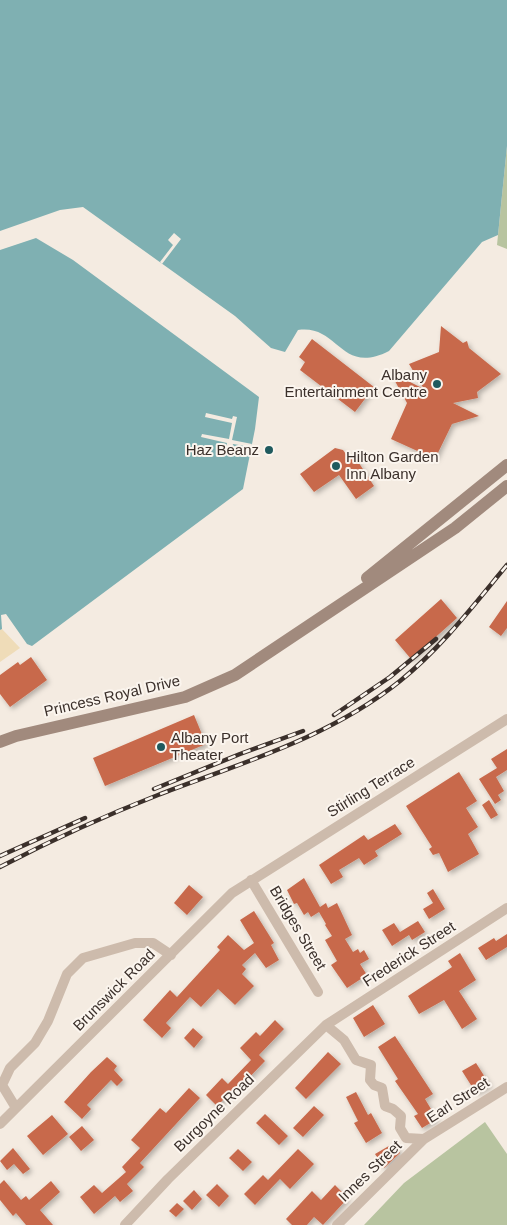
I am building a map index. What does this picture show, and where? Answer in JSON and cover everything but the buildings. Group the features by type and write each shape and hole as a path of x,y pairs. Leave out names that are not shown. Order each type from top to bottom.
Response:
{"main road":[{"name":"Princess Royal Drive","path":"281,646 446,516 507,465"},
{"name":"Princess Royal Drive","path":"0,742 16,736 185,697 235,675 455,528 507,486"},
{"path":"446,516 455,528"}],"street":[{"name":"Stirling Terrace","path":"251,880 507,720"},
{"name":"Brunswick Road","path":"0,1124 171,955 208,915 232,893 251,880"},
{"name":"Bridges Street","path":"251,880 318,992"},
{"name":"Frederick Street","path":"326,1025 507,908"},
{"path":"16,1108 2,1085 10,1068 35,1044 48,1021 67,974 83,958 135,943 153,943 171,955"},
{"path":"326,1025 344,1040 356,1060 371,1065 370,1080 374,1085 382,1088 385,1106 393,1109 401,1116 400,1128 406,1138 424,1139"},
{"name":"Burgoyne Road","path":"125,1225 168,1179 326,1025"},
{"name":"Earl Street","path":"424,1139 507,1087"},
{"name":"Innes Street","path":"336,1225 424,1139"}],"green space":[{"path":"507,146 507,249 497,245"},
{"path":"485,1122 507,1154 507,1225 364,1225 404,1183"}],"sand":[{"path":"2,629 20,648 0,662 0,630"}],"water":[{"path":"0,0 507,0 507,146 498,235 482,242 389,351 373,357 360,357 349,354 323,334 312,330 298,330 285,352 271,348 235,316 83,207 60,210 0,231"},
{"path":"36,238 73,260 259,397 255,429 243,489 32,646 27,644 6,614 1,615 2,629 0,630 0,250"}],"pier":[{"path":"174,233 181,239 162,264 160,262 173,245 168,240"},
{"path":"206,413 232,419 233,416 237,417 232,440 252,444 251,447 233,444 232,448 226,447 227,443 201,437 202,434 229,439 232,423 205,417"}],"railway":[{"path":"0,867 98,820 314,734 373,701 400,681 429,655 507,565"},
{"path":"334,715 390,677 436,639"},
{"path":"154,789 303,731"},
{"path":"0,856 85,818"}],"place":[{"name":"Albany Entertainment Centre","path":"437,384"},
{"name":"Haz Beanz","path":"269,450"},
{"name":"Hilton Garden Inn Albany","path":"336,466"},
{"name":"Albany Port Theater","path":"161,747"}]}
